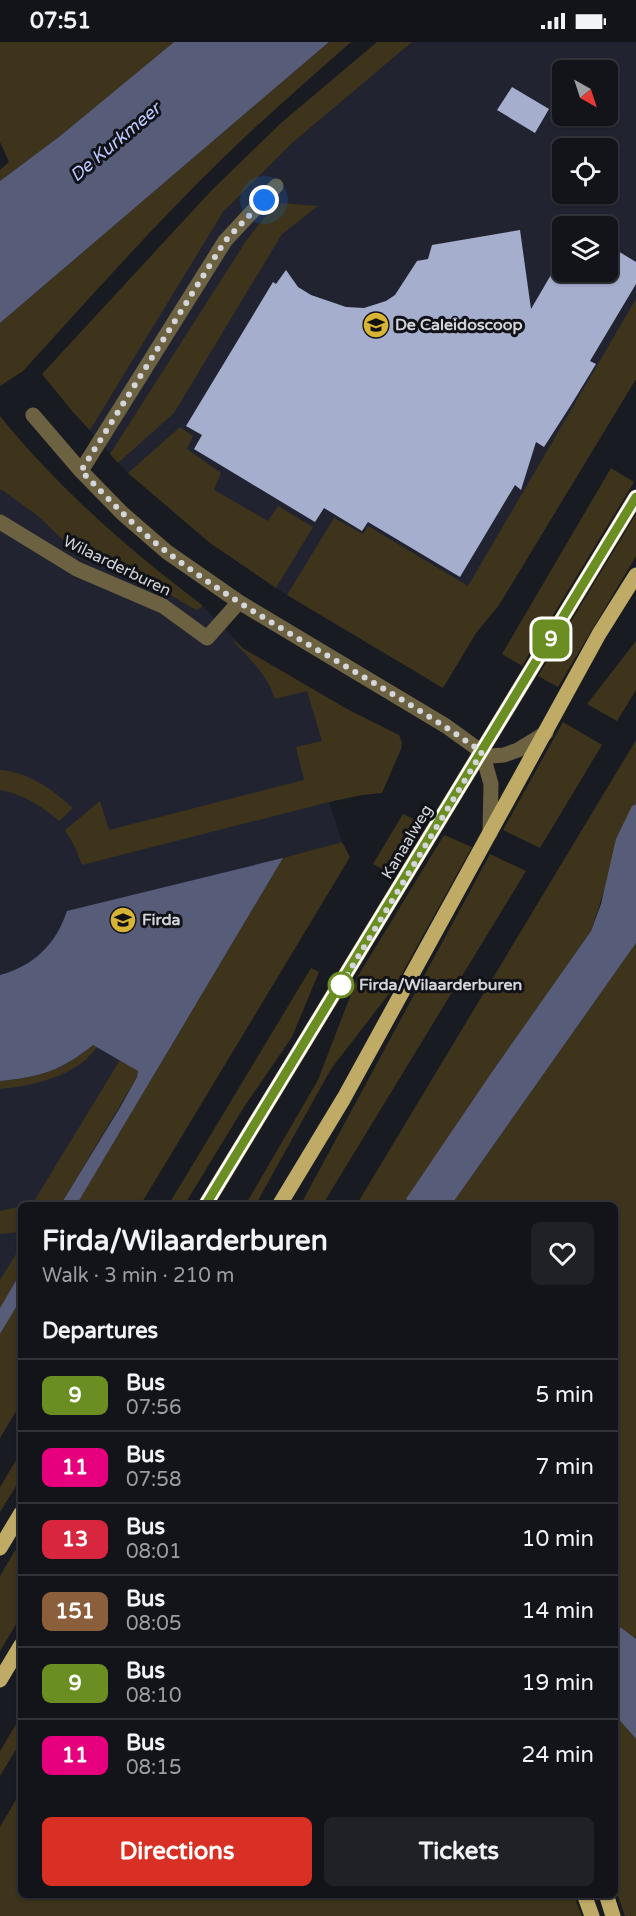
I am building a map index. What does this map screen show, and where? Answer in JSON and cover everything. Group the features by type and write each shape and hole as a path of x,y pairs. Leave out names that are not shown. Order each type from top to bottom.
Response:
{"main road":[{"name":"Kanaalweg","path":"207,1202 636,497"},
{"path":"281,1202 344,1098 599,634 636,575"},
{"path":"0,1548 18,1518"},
{"path":"0,1680 18,1650"},
{"path":"585,1898 592,1916"},
{"path":"607,1898 613,1916"}],"street":[{"path":"81,471 225,241 276,186"},
{"name":"Wilaarderburen","path":"33,415 81,471 122,513 166,552 239,602 446,726 482,752"},
{"name":"Wilaarderburen","path":"0,522 77,568 164,606 207,638 239,602"},
{"path":"482,752 490,756 518,750 546,733"},
{"path":"482,752 491,784 490,833"}],"shaded area":[{"path":"0,42 174,42 60,136 0,181 0,170 9,162 0,142"},
{"path":"329,42 351,42 223,158 146,236 23,371 0,386 0,323"},
{"path":"377,42 412,42 291,144 223,212 90,430 42,374 210,192 281,123"},
{"name":"De Caleidoscoop","path":"412,42 636,42 636,379 499,605 476,633 443,688 287,595 210,543 128,473 72,411 223,212 291,144"},
{"path":"282,203 318,206 282,234 174,413 118,463 110,454 246,241 264,218"},
{"path":"636,299 636,379 499,605 476,633 443,688 287,595 334,518 363,534 368,526 468,586"},
{"name":"Firda","path":"0,416 25,448 105,527 135,554 202,605 244,649 347,709 362,795 329,802 342,842 283,858 78,1202 18,1202 18,1304 0,1334"},
{"path":"0,416 70,493 121,540 202,605 201,608 196,610 160,589 94,559 66,543 38,516 0,490"},
{"path":"180,427 193,436 187,449 221,473 214,490 268,521 278,506 313,527 276,588 210,543 128,473"},
{"path":"611,468 634,482 522,666 502,654"},
{"path":"636,514 636,556 558,687 538,676"},
{"path":"234,640 244,649 347,709 399,735 402,743 401,749 382,793 329,802 82,865 65,830 100,801 109,830 304,780 296,747 322,741 307,691 275,699 263,676"},
{"path":"636,641 636,690 617,721 587,704"},
{"path":"563,722 602,745 540,848 503,830"},
{"path":"636,740 636,804 632,806 591,931 494,1069 415,1202 358,1202"},
{"path":"0,770 31,778 73,808 59,821 32,801 0,790"},
{"path":"403,814 424,824 382,869 373,864"},
{"path":"444,835 472,847 395,986 331,1069 257,1202 247,1202 318,1080 358,976"},
{"path":"342,842 350,857 142,1202 78,1202 283,858"},
{"path":"490,854 526,871 324,1202 302,1202"},
{"path":"636,943 636,1639 618,1625 618,1202 453,1202"},
{"path":"311,968 319,972 292,1037 244,1107 186,1202 170,1202"},
{"path":"93,1045 97,1047 88,1057 66,1072 40,1082 0,1089 0,1081 50,1071 71,1061"},
{"path":"120,1060 138,1070 137,1077 62,1202 34,1202"},
{"path":"18,1207 18,1232 0,1234 0,1211"},
{"path":"18,1251 18,1277 0,1308 0,1280"},
{"path":"18,1304 18,1408 0,1438 0,1334"},
{"path":"18,1457 18,1483 0,1512 0,1487"},
{"path":"18,1548 18,1621 0,1651 0,1576"},
{"path":"618,1718 636,1739 636,1916 625,1916 618,1896"},
{"path":"18,1721 18,1746 0,1776 0,1751"},
{"path":"18,1796 18,1898 575,1898 582,1916 0,1916 0,1827"}],"water":[{"name":"De Kurkmeer","path":"174,42 329,42 0,323 0,181 60,136"},
{"path":"636,804 636,943 453,1202 411,1202 406,1199 591,931 601,904 616,839 632,806"},
{"path":"283,858 78,1202 62,1202 121,1106 138,1071 93,1045 71,1061 50,1071 0,1081 0,975 23,966 42,952 57,934 67,911"},
{"path":"18,1277 18,1304 0,1334 0,1308"},
{"path":"618,1625 636,1639 636,1739 618,1718"}],"building":[{"path":"512,87 549,109 535,133 497,110"},
{"path":"520,230 531,309 552,273 552,282 618,282 618,251 636,262 636,284 590,361 596,364 544,447 536,442 521,490 515,485 460,577 368,522 362,531 324,508 315,522 194,449 202,435 186,426 273,282 276,284 286,270 298,287 311,295 346,307 364,308 386,301 395,295 417,261 428,259 432,245"}],"bus line":[{"name":"9","path":"207,1202 636,497"}],"place":[{"name":"De Caleidoscoop","path":"376,325"},
{"name":"Firda","path":"123,920"},
{"name":"Firda/Wilaarderburen","path":"341,985"}],"route":[{"path":"264,200 225,241 81,471 122,513 166,552 239,602 446,726 482,752 341,985"}]}
